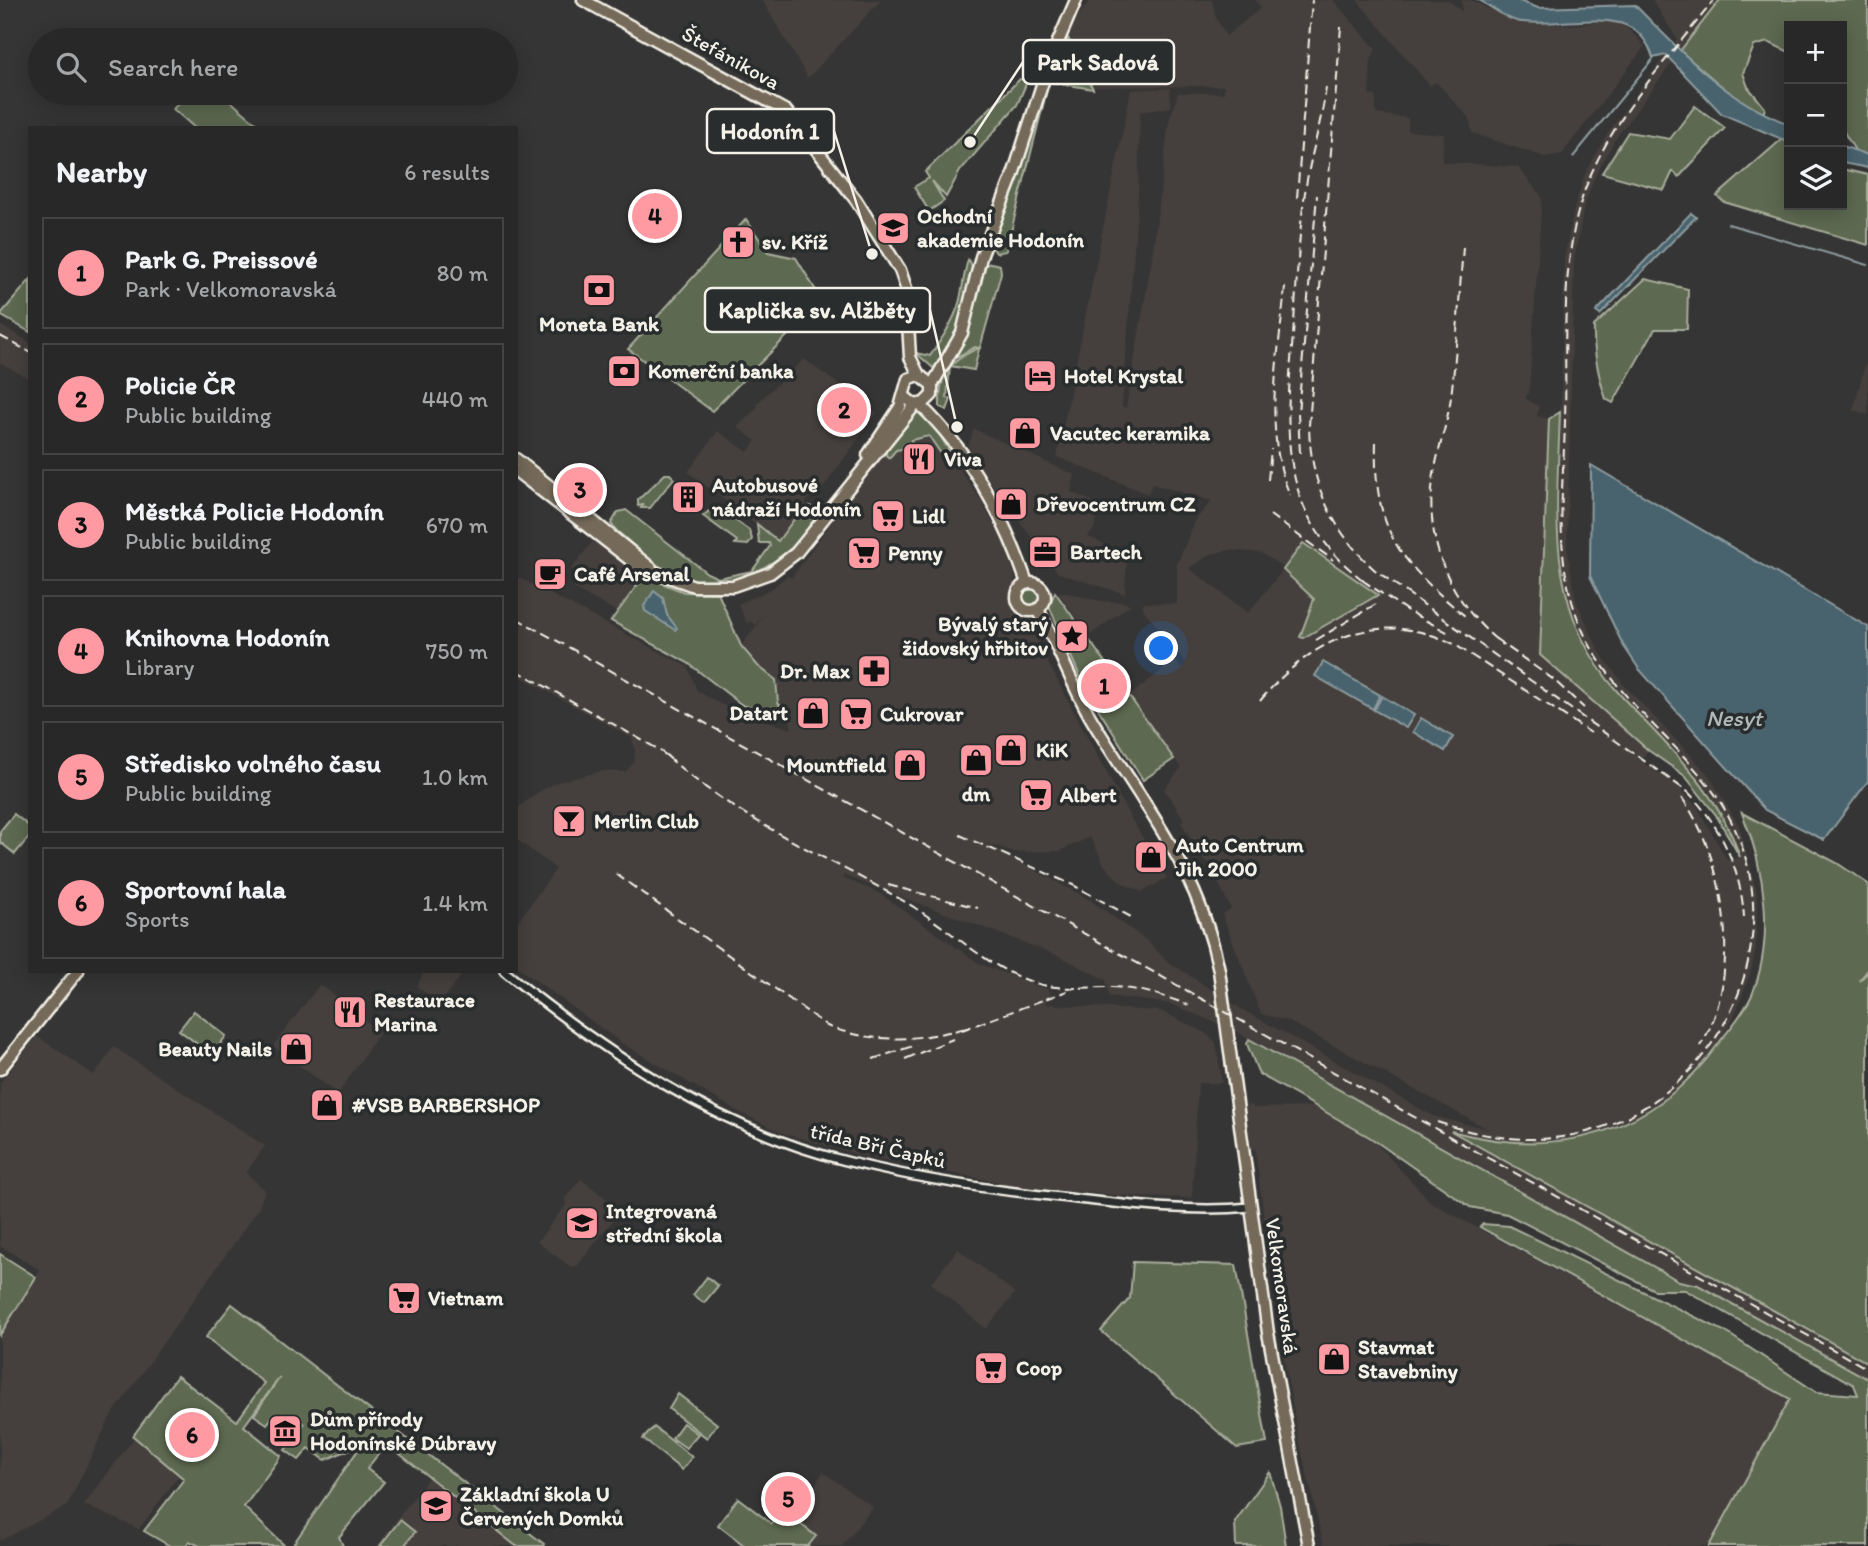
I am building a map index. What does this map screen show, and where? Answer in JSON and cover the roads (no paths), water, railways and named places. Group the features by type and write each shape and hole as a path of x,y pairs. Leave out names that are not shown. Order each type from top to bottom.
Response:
{"main road":[{"name":"Štefánikova","path":"583,0 786,111 856,200 900,270 905,283 907,328"},
{"path":"1027,583 1000,515 948,436 931,398 932,385 962,333 978,268 1013,176 1044,76 1075,1"},
{"path":"907,328 911,363 932,385"},
{"path":"866,462 904,396 903,387 908,379 904,353 907,328"},
{"path":"908,379 922,376 945,363"},
{"path":"904,396 918,405 948,436"},
{"path":"518,473 638,566 677,582 715,588 742,584 770,573 805,544 866,462 918,405 931,398"},
{"path":"518,461 657,573"},
{"path":"1027,583 1039,585 1044,591 1044,603 1038,610 1027,611 1018,602 1018,591 1027,583"},
{"name":"Velkomoravská","path":"1038,610 1083,704 1192,881 1211,931 1223,995 1269,1341 1309,1546"},
{"path":"0,1069 76,973"}],"street":[{"name":"třída Bří Čapků","path":"505,973 564,1020 661,1082 774,1137 848,1162 983,1188 1047,1196 1185,1207 1251,1207"}],"water":[{"path":"1479,0 1517,0 1538,8 1635,5 1687,57 1725,89 1784,122 1784,140 1722,114 1666,55 1653,58 1645,40 1633,29 1601,20 1542,23 1522,22"},
{"path":"1847,148 1868,155 1868,168 1847,164"},
{"path":"1691,213 1696,217 1600,315 1596,312"},
{"name":"Nesyt","path":"1591,465 1868,627 1868,781 1824,840 1765,810 1639,669 1623,645 1590,576"},
{"path":"654,591 663,598 667,615 677,628 675,630 645,611 644,606"},
{"path":"1323,662 1380,695 1373,709 1315,676"},
{"path":"1382,696 1414,715 1406,728 1374,710"},
{"path":"1421,718 1453,737 1445,751 1413,732"}],"waterway":[{"path":"1573,157 1654,58"},
{"path":"1728,224 1868,265"}],"railway":[{"path":"1297,198 1312,0"},
{"path":"1437,1122 1494,1136 1537,1139 1596,1129 1637,1112 1672,1087 1703,1056 1727,1019 1743,979 1752,936 1752,891 1744,851 1730,818 1711,789 1619,687 1591,647 1581,628 1571,597 1562,537 1566,296 1573,233 1580,203 1603,150 1631,105 1714,0"},
{"path":"1341,27 1309,425 1314,467 1326,505 1347,539 1375,570 1688,792 1710,819 1727,850 1739,882 1744,917"},
{"path":"1326,87 1301,223 1290,372 1289,440 1293,472 1302,502 1317,531 1338,558 1368,584"},
{"path":"1300,453 1298,413 1317,195"},
{"path":"1463,247 1451,397 1433,480 1433,528 1446,572 1457,593 1485,629 1503,645"},
{"path":"1285,287 1275,419 1277,445 1290,495"},
{"path":"0,336 28,351"},
{"path":"1376,442 1376,473 1380,499 1395,542 1423,579 1465,616"},
{"path":"1268,480 1271,449"},
{"path":"1270,515 1333,560"},
{"path":"1362,580 1406,610 1449,633"},
{"path":"1316,640 1376,604"},
{"path":"518,619 1868,1369"},
{"path":"1260,701 1301,661 1323,646 1372,630 1398,629 1426,633 1454,644 1591,733"},
{"path":"1496,639 1554,680 1584,708"},
{"path":"518,671 656,748 674,761"},
{"path":"667,756 723,800 753,819 907,903 983,957 1015,975 1052,987 1131,989 1189,1005"},
{"path":"1682,798 1710,854 1724,921 1722,989 1713,1019 1700,1046"},
{"path":"960,835 1073,885 1131,917"},
{"path":"616,874 827,1026 863,1036 898,1039 970,1027"},
{"path":"888,885 978,908"},
{"path":"962,1030 1067,991"},
{"path":"905,1059 953,1039"},
{"path":"873,1059 916,1045"}],"place":[{"name":"Park Sadová","path":"970,142"},
{"name":"Knihovna Hodonín","path":"655,216"},
{"name":"Ochodní akademie Hodonín","path":"893,228"},
{"name":"sv. Kříž","path":"738,242"},
{"name":"Hodonín 1","path":"872,254"},
{"name":"Moneta Bank","path":"599,290"},
{"name":"Komerční banka","path":"624,371"},
{"name":"Hotel Krystal","path":"1040,376"},
{"name":"Policie ČR","path":"844,410"},
{"name":"Kaplička sv. Alžběty","path":"957,427"},
{"name":"Vacutec keramika","path":"1025,433"},
{"name":"Viva","path":"919,459"},
{"name":"Městká Policie Hodonín","path":"580,490"},
{"name":"Autobusové nádraží Hodonín","path":"688,497"},
{"name":"Dřevocentrum CZ","path":"1011,504"},
{"name":"Lidl","path":"888,516"},
{"name":"Bartech","path":"1045,552"},
{"name":"Penny","path":"864,553"},
{"name":"Café Arsenal","path":"550,574"},
{"name":"Bývalý starý židovský hřbitov","path":"1072,636"},
{"name":"Dr. Max","path":"874,671"},
{"name":"Park G. Preissové","path":"1104,686"},
{"name":"Datart","path":"813,713"},
{"name":"Cukrovar","path":"856,714"},
{"name":"KiK","path":"1011,750"},
{"name":"dm","path":"976,760"},
{"name":"Mountfield","path":"910,765"},
{"name":"Albert","path":"1036,795"},
{"name":"Merlin Club","path":"569,821"},
{"name":"Auto Centrum Jih 2000","path":"1151,857"},
{"name":"Restaurace Marina","path":"350,1012"},
{"name":"Beauty Nails","path":"296,1049"},
{"name":"#VSB BARBERSHOP","path":"327,1105"},
{"name":"Integrovaná střední škola","path":"582,1223"},
{"name":"Vietnam","path":"404,1298"},
{"name":"Stavmat Stavebniny","path":"1334,1359"},
{"name":"Coop","path":"991,1368"},
{"name":"Dům přírody Hodonínské Dúbravy","path":"285,1431"},
{"name":"Sportovní hala","path":"192,1435"},
{"name":"Středisko volného času","path":"788,1499"},
{"name":"Základní škola U Červených Domků","path":"436,1506"}]}
